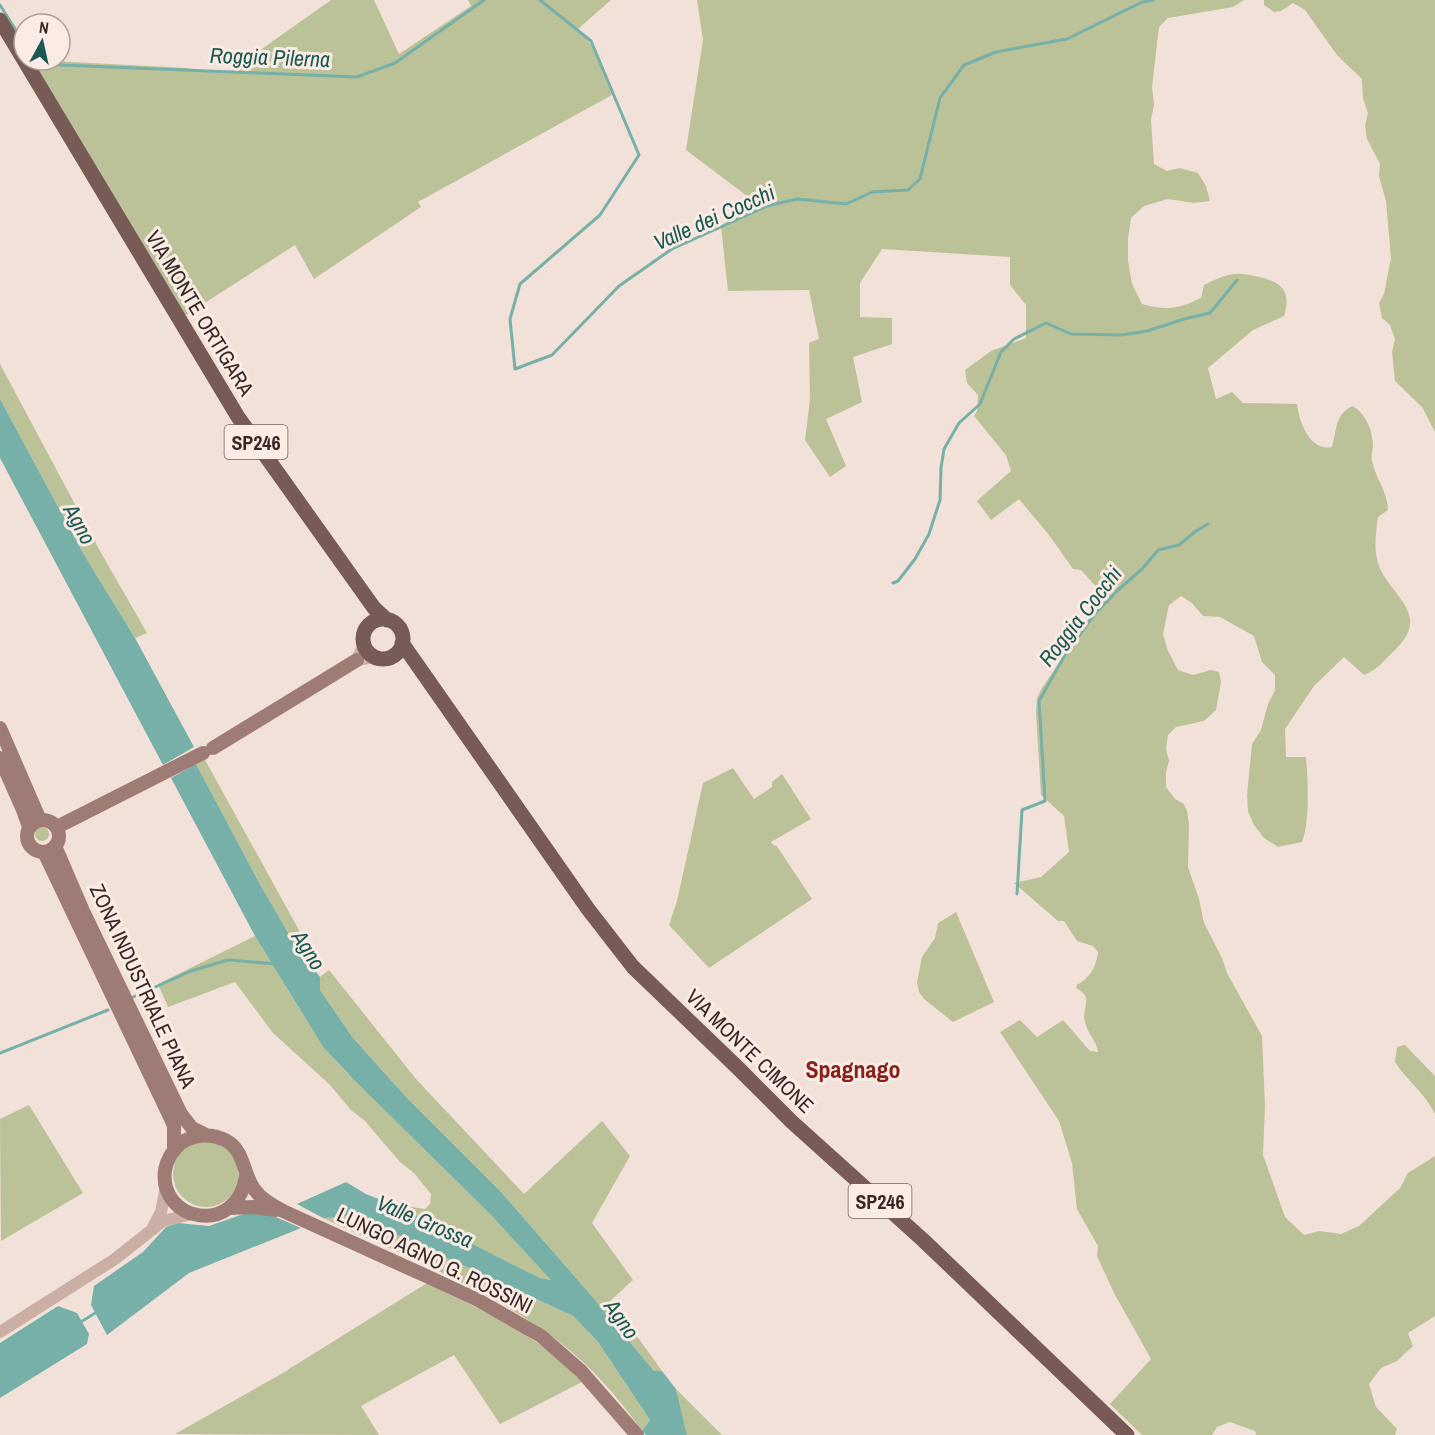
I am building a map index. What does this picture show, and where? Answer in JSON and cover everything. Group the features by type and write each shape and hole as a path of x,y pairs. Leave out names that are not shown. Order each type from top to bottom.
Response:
{"main road":[{"name":"VIA MONTE ORTIGARA","path":"0,20 12,40"},
{"name":"VIA MONTE ORTIGARA","path":"31,72 238,417 374,608 387,620"},
{"path":"369,625 378,620 387,620 399,628 399,649 385,659 369,654 364,644 364,634 374,608"},
{"name":"VIA MONTE CIMONE","path":"399,649 415,661 615,946 633,967 792,1122 923,1240 1127,1435"},
{"path":"35,823 49,821 57,827 152,780 208,750 357,660"},
{"name":"ZONA INDUSTRIALE PIANA","path":"0,728 35,823"},
{"name":"ZONA INDUSTRIALE PIANA","path":"0,758 35,823"},
{"name":"ZONA INDUSTRIALE PIANA","path":"35,823 26,836 29,845 33,849 50,849"},
{"name":"ZONA INDUSTRIALE PIANA","path":"50,849 59,836 57,827"},
{"name":"ZONA INDUSTRIALE PIANA","path":"50,849 83,911 181,1114 192,1128 206,1135 226,1140 235,1147 245,1165 246,1176 259,1195 283,1212"},
{"name":"ZONA INDUSTRIALE PIANA","path":"50,849 174,1126 174,1149 166,1167 166,1187"},
{"path":"174,1149 194,1137 206,1135"},
{"path":"230,1208 242,1194 246,1176"},
{"path":"166,1187 176,1203 192,1214 212,1216 230,1208 253,1207 283,1212"},
{"name":"LUNGO AGNO G. ROSSINI","path":"283,1212 478,1300 542,1336 581,1371 637,1435"}],"street":[{"path":"357,660 364,644"},
{"path":"357,660 374,657"},
{"path":"152,1228 161,1212 166,1187"},
{"path":"0,1332 115,1259 163,1221 192,1214"}],"green space":[{"path":"331,0 374,0 399,54 471,6 468,0 611,0 578,29 594,48 612,95 418,202 421,207 314,279 295,245 183,317 34,72 72,72 72,62 186,68 228,73"},
{"path":"697,0 1244,0 1233,7 1168,18 1159,27 1152,87 1154,104 1151,120 1154,164 1167,171 1180,168 1198,173 1206,186 1210,201 1194,203 1168,199 1144,206 1131,218 1128,261 1132,284 1142,304 1158,308 1179,307 1201,298 1204,285 1231,275 1242,274 1263,278 1281,287 1286,299 1284,316 1253,330 1208,368 1216,399 1232,392 1243,403 1297,404 1303,426 1311,440 1324,447 1332,447 1343,413 1353,406 1358,409 1370,429 1373,441 1372,461 1386,496 1388,510 1378,517 1375,544 1377,559 1381,571 1404,603 1409,613 1410,624 1406,636 1395,650 1378,667 1364,675 1344,657 1314,686 1285,729 1286,757 1306,757 1307,812 1302,842 1278,847 1264,838 1254,825 1248,811 1247,795 1252,744 1261,730 1268,704 1275,690 1275,675 1262,662 1254,636 1220,617 1203,616 1192,603 1181,596 1169,605 1163,634 1168,651 1178,670 1193,675 1211,670 1219,672 1221,682 1216,710 1204,721 1176,727 1168,735 1166,749 1169,761 1166,787 1175,799 1184,804 1187,811 1188,867 1204,923 1227,973 1262,1036 1265,1106 1263,1155 1285,1217 1304,1235 1319,1231 1341,1234 1359,1226 1400,1188 1408,1173 1435,1156 1435,1316 1408,1333 1413,1346 1397,1361 1381,1368 1369,1384 1376,1407 1397,1429 1395,1435 1256,1435 1255,1431 1230,1422 1217,1427 1212,1435 1142,1435 1110,1404 1151,1359 1114,1293 1097,1256 1098,1246 1077,1209 1072,1163 1059,1121 1000,1032 1020,1020 1037,1037 1063,1020 1090,1051 1098,1052 1085,1022 1085,995 1076,988 1092,971 1098,952 1093,946 1077,941 1064,921 1058,921 1014,883 1041,877 1069,852 1064,816 1041,795 1037,698 1093,612 1102,593 1081,570 1073,569 1019,499 991,520 977,501 1011,471 1006,455 974,416 977,411 978,395 967,383 965,370 991,351 1026,338 1026,305 1010,285 1010,257 882,249 860,283 860,317 892,318 892,344 853,357 862,402 826,419 846,466 830,477 805,440 810,399 809,343 819,339 809,290 728,291 721,226 755,202 686,150 703,40"},
{"path":"1264,0 1435,0 1435,432 1422,407 1395,381 1392,352 1395,339 1390,325 1382,318 1379,303 1384,294 1391,258 1386,201 1379,176 1380,164 1367,139 1365,126 1368,113 1363,98 1362,79 1337,55 1305,10 1293,3 1281,11 1274,12 1264,5"},
{"path":"0,364 100,551 147,633 135,638 83,553 0,399"},
{"path":"204,758 305,941 309,950 302,954 257,879 196,764"},
{"path":"733,768 754,799 772,787 772,782 782,774 811,819 771,842 774,846 776,845 812,899 709,968 669,925 677,901 703,783"},
{"path":"39,827 45,827 49,834 45,841 39,841 35,837 35,831"},
{"path":"956,912 994,1002 953,1022 924,999 919,992 917,982 922,957 935,938 938,923"},
{"path":"255,936 323,1047 491,1215 552,1280 540,1278 392,1204 425,1209 430,1204 431,1194 414,1173 400,1162 330,1085 273,1033 235,982 168,1007 158,984"},
{"path":"329,970 416,1079 524,1194 602,1121 630,1156 592,1223 633,1280 611,1300 662,1371 654,1371 502,1193 407,1098 353,1038 320,990 320,977"},
{"path":"1405,1045 1435,1076 1435,1114 1395,1062 1397,1047"},
{"path":"29,1105 83,1193 1,1241 0,1119"},
{"path":"206,1141 219,1144 229,1151 236,1161 239,1174 236,1187 229,1197 219,1204 206,1207 193,1204 183,1197 176,1187 173,1174 176,1161 183,1151 193,1144"},
{"path":"356,1216 573,1316 598,1342 650,1420 642,1431 624,1406 593,1371 570,1350 532,1322 444,1274 323,1218"},
{"path":"427,1283 490,1314 529,1337 566,1365 582,1382 500,1424 454,1355 361,1406 379,1435 175,1434 281,1374"},
{"path":"676,1389 722,1435 687,1435"}],"water":[{"path":"0,399 83,553 135,638 194,747 163,765 0,458"},
{"path":"196,764 294,943 320,977 320,990 353,1038 407,1098 502,1193 654,1371 662,1371 676,1389 687,1435 646,1435 642,1431 650,1420 598,1342 573,1316 356,1216 323,1218 297,1204 346,1182 366,1194 399,1207 540,1278 551,1280 491,1215 323,1047 255,936 171,778"},
{"path":"252,1211 269,1214 301,1228 189,1273 107,1335 91,1305 94,1286 143,1252 166,1227 178,1223 209,1226"},
{"path":"58,1306 77,1313 89,1334 87,1344 0,1398 0,1343"}],"waterway":[{"name":"Roggia Pilerna","path":"72,65 357,77 395,63 484,0"},
{"name":"Valle dei Cocchi","path":"540,0 591,41 639,155 600,215 520,284 510,319 515,369 552,355 619,286 672,249 767,206 797,199 846,204 872,192 908,190 920,179 940,98 964,65 996,52 1067,39 1142,2 1153,0"},
{"name":"Roggia Pilerna","path":"0,5 12,24"},
{"path":"893,583 898,581 915,559 929,534 940,500 944,449 959,423 980,404 1001,352 1014,339 1046,323 1071,334 1121,335 1147,331 1210,313 1237,280"},
{"name":"Roggia Cocchi","path":"1017,894 1022,810 1045,801 1039,701 1065,655 1094,615 1142,569 1158,550 1179,545 1208,524"},
{"path":"133,997 191,971 228,960 277,964"},
{"path":"0,1053 108,1010"},
{"name":"Valle Grossa","path":"79,1323 97,1312"}],"district":[{"name":"Spagnago","path":"853,1069"}],"water label":[{"name":"Agno","path":"80,524"},
{"name":"Agno","path":"309,950"},
{"name":"Agno","path":"622,1319"}]}
